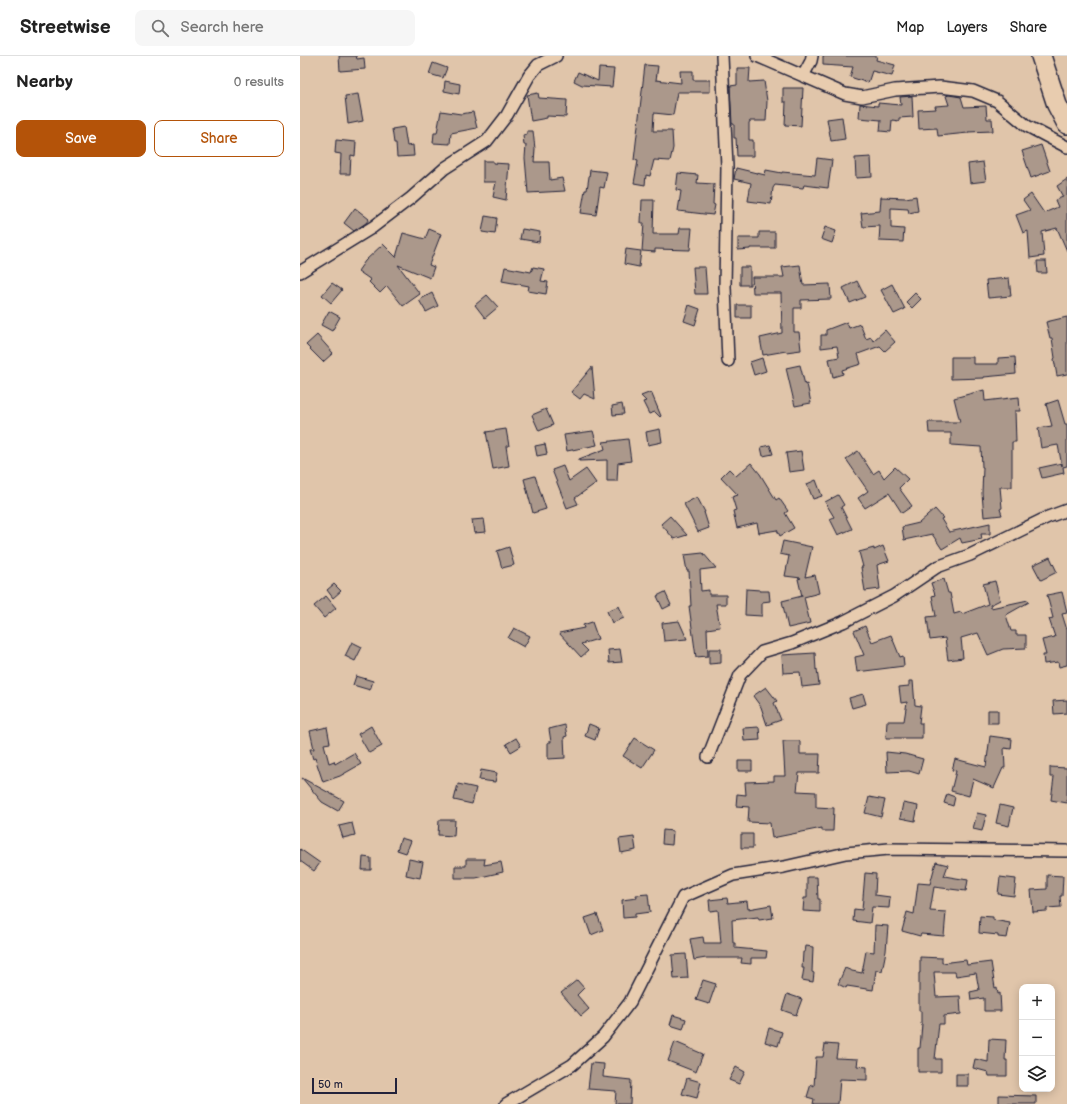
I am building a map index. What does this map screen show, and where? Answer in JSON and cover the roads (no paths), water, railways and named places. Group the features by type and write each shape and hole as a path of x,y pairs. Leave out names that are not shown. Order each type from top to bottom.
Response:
{"highway":[{"path":"1041,56 1057,105 1067,124"}],"street":[{"path":"300,272 373,227 411,198 445,168 487,141 507,115 529,76 538,65 556,56"},
{"path":"722,56 727,167 725,287 728,361"},
{"path":"757,56 844,94 862,97 895,90 940,87 974,91 997,101 1026,126 1067,147"},
{"path":"803,76 812,56"},
{"path":"708,757 740,675 762,652 792,643 843,622 894,596 937,567 970,555 1048,517 1067,510"},
{"path":"506,1104 572,1066 603,1037 630,1002 683,897 733,875 784,867 846,853 889,849 1067,851"}]}
